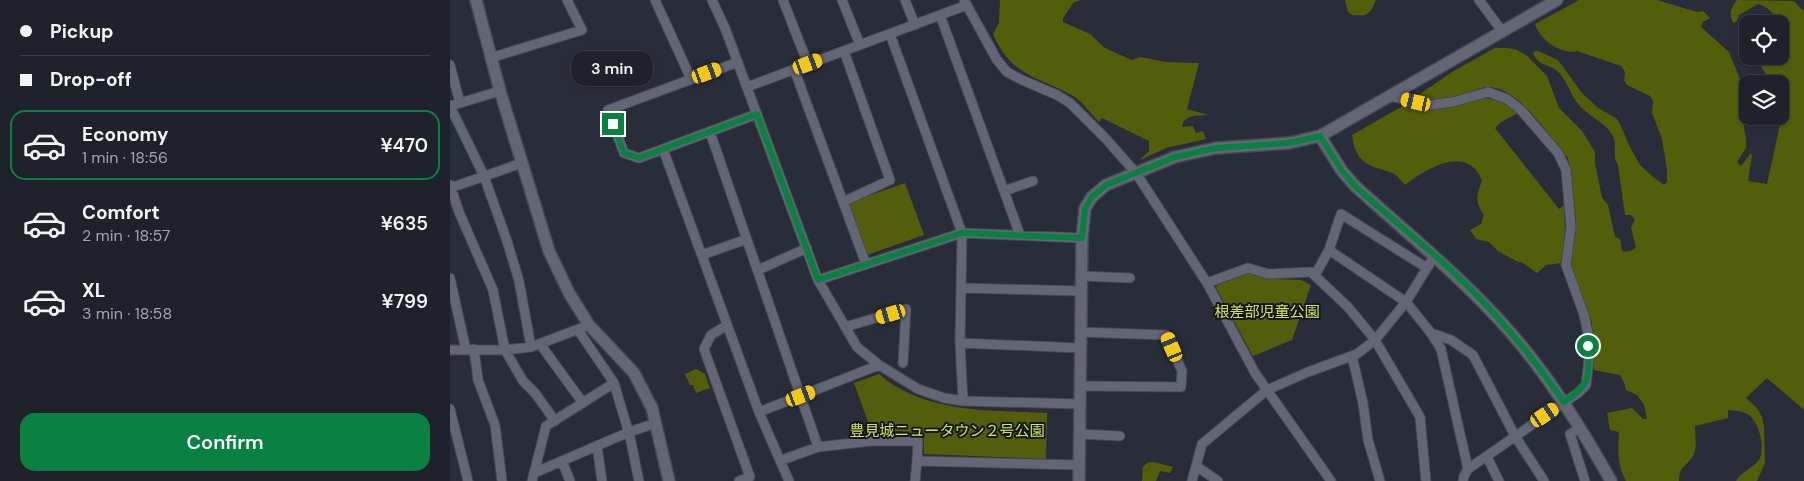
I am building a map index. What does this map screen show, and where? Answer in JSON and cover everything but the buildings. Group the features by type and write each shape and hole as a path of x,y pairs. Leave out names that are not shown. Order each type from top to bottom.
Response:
{"street":[{"path":"477,0 490,58 549,251 584,327 614,383 629,432 639,481"},
{"path":"490,58 582,30 567,0"},
{"path":"655,0 691,79"},
{"path":"712,0 738,62 818,280 857,347 879,365 918,389 944,398 963,401 1079,404"},
{"path":"783,0 808,64"},
{"path":"842,0 860,45"},
{"path":"905,0 915,24"},
{"path":"1479,0 1502,31"},
{"path":"1079,481 1082,238 1085,208 1092,197 1106,185 1175,157 1216,148 1289,143 1320,136 1556,0"},
{"path":"747,87 940,15 966,3 997,60 1007,72 1070,103 1136,173 1207,283 1247,358 1267,390 1332,481"},
{"path":"940,15 1020,235"},
{"path":"890,34 962,233 960,343 963,401"},
{"path":"843,202 890,180 844,51"},
{"path":"738,62 608,110 624,153 639,158 757,114"},
{"path":"450,64 460,103"},
{"path":"794,69 866,264"},
{"path":"500,92 450,106 484,176 507,241 535,345 583,403"},
{"path":"1389,96 1429,105 1453,102 1488,92 1507,99 1521,110 1558,153 1566,170 1571,227 1566,266 1584,315 1588,334 1586,385 1578,393 1468,469 1463,481"},
{"path":"710,132 818,447"},
{"path":"1320,136 1342,171 1355,186 1450,270 1510,332 1537,364 1564,402 1612,481"},
{"path":"663,149 759,412 782,460 789,481"},
{"path":"522,163 450,187 493,290 505,350 523,381 535,393 555,421"},
{"path":"1004,191 1033,181"},
{"path":"1315,275 1329,250 1341,214 1427,268"},
{"path":"818,280 962,233 1082,238"},
{"path":"702,256 747,239"},
{"path":"758,270 807,248"},
{"path":"1329,250 1406,302 1431,333 1441,349 1468,469"},
{"path":"1192,481 1202,444 1267,390 1352,356 1375,340 1406,302 1434,256"},
{"path":"1207,283 1248,268 1268,274 1311,272 1315,275 1348,307 1375,340 1420,417 1426,481"},
{"path":"1081,276 1130,278"},
{"path":"450,278 478,380 495,425 502,481"},
{"path":"960,288 1081,291"},
{"path":"845,327 906,309 903,363"},
{"path":"727,325 712,335 704,348 750,477 739,481"},
{"path":"450,350 505,350 535,345 584,327"},
{"path":"584,327 634,373 652,408 669,481"},
{"path":"1080,332 1166,334 1182,371 1181,387 1080,386"},
{"path":"1431,333 1451,340 1473,355 1515,436 1544,481"},
{"path":"960,343 1080,348"},
{"path":"1352,356 1363,403 1368,440 1380,481"},
{"path":"759,412 879,365"},
{"path":"533,477 546,426 614,383"},
{"path":"450,409 468,481"},
{"path":"533,477 562,461 629,432 656,423"},
{"path":"1580,428 1570,434 1584,481"},
{"path":"1079,434 1120,436"},
{"path":"782,460 818,447 872,440 918,441 915,481"},
{"path":"597,446 602,481"},
{"path":"1487,457 1500,481"},
{"path":"562,461 570,481"},
{"path":"917,461 1079,465"},
{"path":"1196,466 1218,481"}],"green space":[{"path":"1000,0 1082,0 1074,2 1063,18 1063,22 1090,34 1105,48 1132,60 1141,57 1165,62 1199,63 1187,109 1208,115 1188,118 1182,127 1193,126 1196,133 1203,131 1206,139 1166,148 1140,160 1149,151 1149,141 1102,118 1099,122 1075,97 1028,74 1009,59 993,34 999,23"},
{"path":"1345,0 1376,0 1368,14 1352,15 1348,12"},
{"path":"1579,0 1657,0 1697,12 1703,11 1710,18 1703,22 1701,27 1729,52 1739,77 1739,125 1744,125 1746,148 1737,162 1741,166 1750,154 1752,155 1748,181 1767,184 1780,125 1789,125 1789,75 1766,75 1761,65 1789,65 1789,15 1773,15 1765,7 1758,4 1739,15 1734,23 1731,11 1737,0 1794,1 1802,10 1804,9 1804,410 1767,378 1746,398 1757,408 1762,417 1764,427 1765,463 1757,481 1736,481 1759,460 1762,449 1758,428 1747,414 1728,410 1728,418 1695,426 1695,451 1692,458 1682,468 1679,481 1626,481 1618,451 1619,432 1610,430 1607,413 1632,408 1643,419 1647,419 1644,405 1637,395 1626,390 1620,375 1594,370 1592,323 1570,264 1576,221 1570,166 1567,156 1565,157 1542,125 1522,103 1500,89 1489,87 1476,90 1456,99 1481,98 1496,100 1518,113 1501,122 1495,128 1559,209 1564,205 1565,232 1561,263 1546,265 1537,273 1523,263 1498,251 1489,242 1476,239 1470,230 1481,224 1484,215 1477,198 1482,181 1476,170 1467,163 1457,161 1446,163 1424,172 1405,185 1393,173 1366,163 1356,152 1352,135 1401,107 1424,108 1436,100 1418,99 1417,96 1452,72 1495,48 1517,50 1526,55 1547,76 1559,108 1582,131 1595,152 1595,163 1602,198 1608,205 1615,237 1620,239 1622,251 1633,250 1636,247 1631,228 1635,220 1631,215 1625,215 1613,137 1604,125 1579,105 1560,73 1539,62 1533,52 1538,51 1558,60 1582,93 1598,108 1616,118 1640,165 1664,185 1667,182 1667,170 1662,139 1652,113 1653,101 1650,96 1627,85 1624,80 1625,72 1621,66 1577,51 1564,51 1546,41 1535,24"},
{"path":"905,183 924,235 867,255 848,203"},
{"name":"根差部児童公園","path":"1251,273 1272,279 1301,280 1311,285 1292,340 1253,356 1216,288 1217,284"},
{"path":"696,369 705,374 710,388 696,393 685,374"},
{"name":"豊見城ニュータウン２号公園","path":"879,374 897,387 917,397 937,403 981,410 1047,413 1046,459 924,454 924,438 901,431 872,433 854,383"},
{"path":"1153,462 1173,467 1170,473 1160,471 1156,481 1142,481 1143,467 1147,463"}],"route":[{"path":"613,124 624,153 639,158 757,114 818,280 962,233 1082,238 1085,208 1092,197 1106,185 1175,157 1216,148 1289,143 1320,136 1342,171 1355,186 1462,282 1510,332 1537,364 1564,402 1586,385 1588,346"}]}
